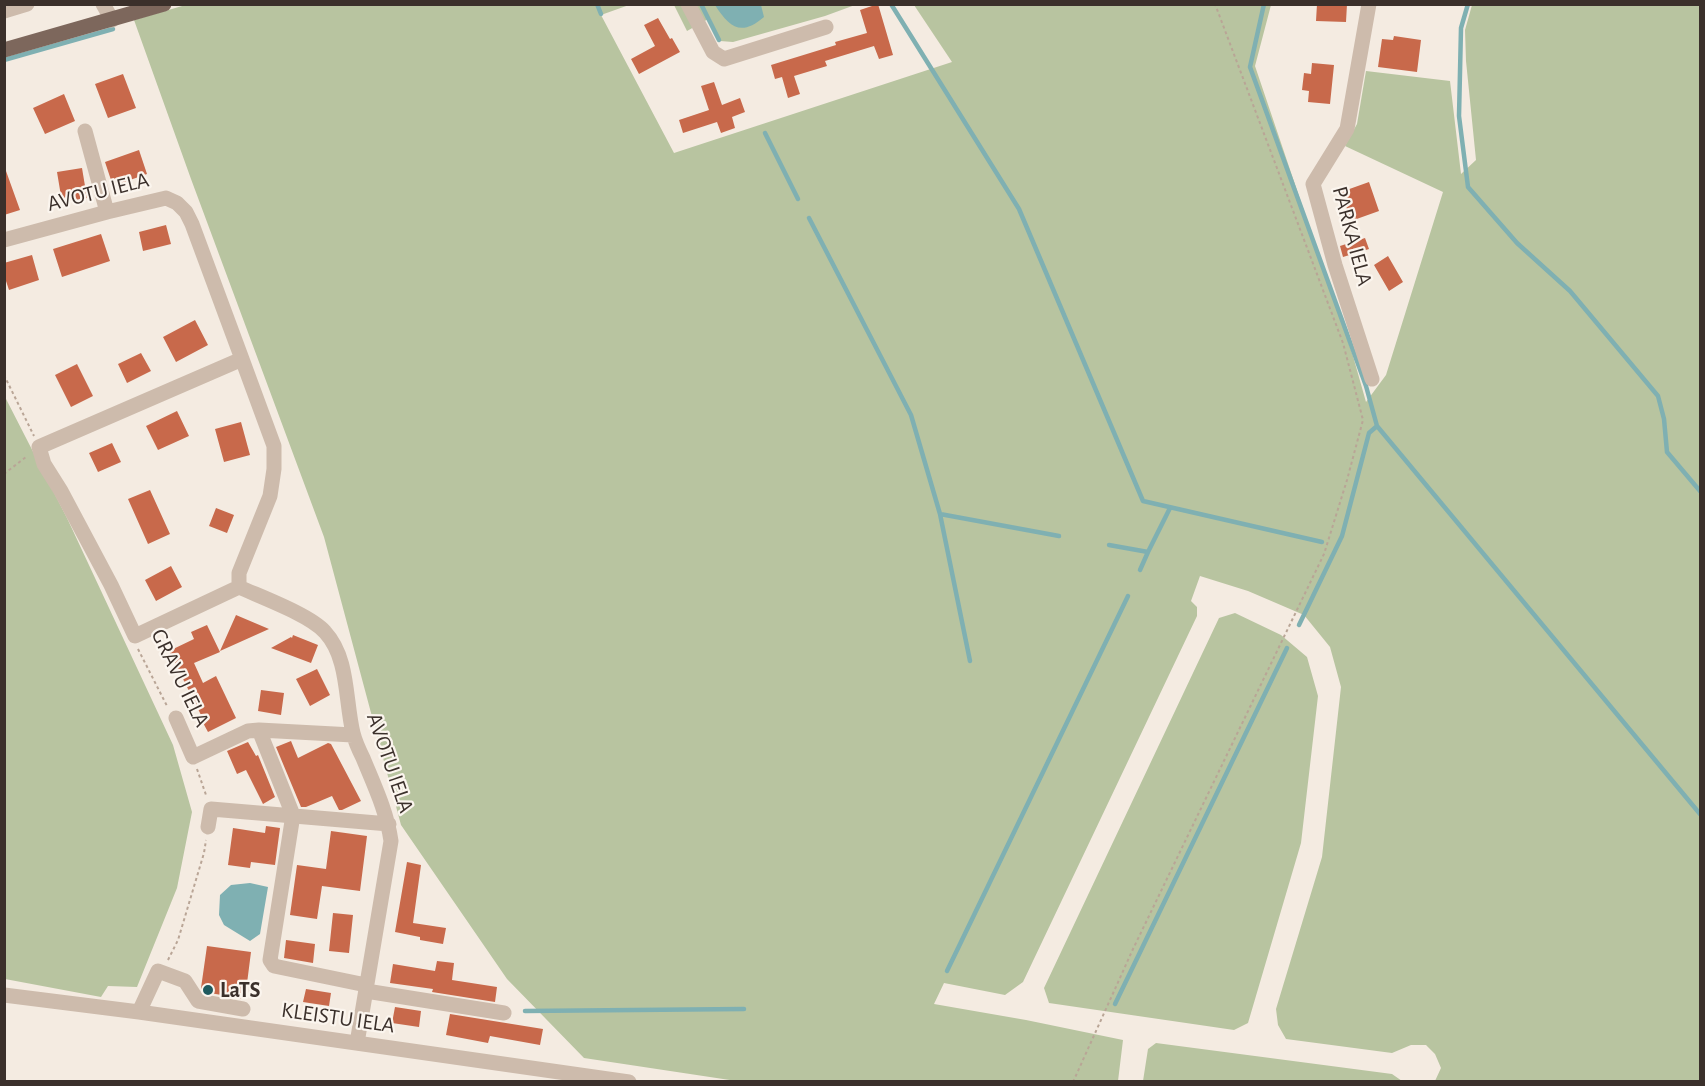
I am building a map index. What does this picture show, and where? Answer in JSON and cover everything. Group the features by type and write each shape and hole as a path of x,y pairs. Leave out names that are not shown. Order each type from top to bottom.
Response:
{"main road":[{"path":"4,50 164,4"}],"street":[{"path":"4,11 27,4"},
{"path":"103,4 112,20"},
{"path":"688,4 713,52 724,58 826,27"},
{"name":"PARKA IELA","path":"1369,4 1347,129 1313,184 1335,265 1372,379"},
{"path":"85,132 107,212"},
{"name":"AVOTU IELA","path":"4,240 166,198 177,202 186,212 192,224 274,446 274,469 270,496 239,573 239,587 310,620 324,630 333,643 341,660 353,735 389,825 391,841 357,1044"},
{"path":"39,447 242,359"},
{"name":"GRAVU IELA","path":"39,447 44,464 111,585 135,636"},
{"path":"135,636 239,587"},
{"name":"GRAVU IELA","path":"176,718 193,757"},
{"path":"259,730 293,815 270,960 274,966 366,988 504,1013"},
{"path":"193,757 248,732 259,730 353,735"},
{"path":"208,826 211,810 293,815 389,825"},
{"path":"138,1004 158,971 185,981 198,1001 243,1009"},
{"name":"KLEISTU IELA","path":"4,995 138,1004 540,1076 629,1082"}],"path":[{"path":"1074,1082 1133,949 1324,554 1363,420 1343,343 1215,4"},
{"path":"4,375 39,447 4,474"},
{"name":"GRAVU IELA","path":"135,636 139,651 169,710 176,718"},
{"name":"GRAVU IELA","path":"193,757 211,810"},
{"path":"158,971 169,959 178,940 204,853 208,826"}],"green space":[{"path":"189,4 629,5 601,15 674,153 952,62 914,5 1271,5 1255,66 1353,356 1366,402 1386,375 1443,192 1345,146 1357,124 1366,71 1450,81 1461,174 1476,160 1465,30 1472,5 1700,5 1700,1081 1435,1081 1441,1068 1435,1054 1426,1045 1411,1045 1392,1053 1286,1039 1278,1025 1276,1009 1322,857 1341,687 1330,647 1304,615 1248,591 1200,576 1191,601 1197,607 1197,616 1023,982 1005,995 944,983 934,1004 1123,1040 1118,1081 743,1082 584,1058 507,979 401,825 324,537 134,20"},
{"path":"674,5 855,5 825,16 733,42 720,41 710,18 687,31"},
{"path":"4,395 67,518 173,745 192,812 177,888 137,987 108,986 101,997 5,979"},
{"path":"1235,613 1281,635 1307,657 1318,696 1301,843 1248,1023 1234,1030 1049,1003 1044,988 1219,618"},
{"path":"1156,1043 1392,1074 1402,1081 1143,1081 1148,1049"}],"water":[{"path":"715,5 761,5 764,17 749,27 736,27 725,19"},
{"path":"250,883 268,887 260,934 250,941 224,925 219,915 220,895 231,885"}],"building":[{"path":"878,4 893,55 879,59 874,46 825,61 827,66 794,76 800,94 788,98 782,77 775,79 771,65 867,33 860,10"},
{"path":"1317,4 1347,4 1346,22 1316,21"},
{"path":"658,18 680,52 639,74 631,59 655,46 644,25"},
{"path":"1394,36 1421,40 1417,72 1378,67 1382,39 1393,40"},
{"path":"1312,63 1334,65 1330,104 1308,102 1309,91 1302,90 1304,73 1311,74"},
{"path":"123,74 136,108 108,118 95,84"},
{"path":"714,82 722,105 740,98 745,112 732,117 735,128 721,133 717,122 683,133 679,120 709,110 701,86"},
{"path":"64,94 75,121 45,134 33,108"},
{"path":"139,150 147,174 113,186 105,162"},
{"path":"82,168 87,198 62,202 57,172"},
{"path":"4,171 6,171 20,210 4,215"},
{"path":"1369,182 1379,211 1351,221 1341,192"},
{"path":"166,225 171,244 143,251 139,232"},
{"path":"101,234 110,261 62,277 53,249"},
{"path":"1365,238 1369,249 1343,257 1340,246"},
{"path":"32,255 39,280 9,290 4,275 4,263"},
{"path":"1388,256 1403,282 1389,291 1374,265"},
{"path":"195,320 208,345 176,362 163,337"},
{"path":"141,353 151,371 127,383 118,364"},
{"path":"77,364 93,396 71,407 55,375"},
{"path":"177,411 189,436 158,450 146,426"},
{"path":"241,422 250,455 224,462 215,429"},
{"path":"112,443 121,462 98,472 89,453"},
{"path":"150,490 170,534 148,544 128,499"},
{"path":"216,508 234,515 227,533 209,526"},
{"path":"171,566 182,587 156,601 145,580"},
{"path":"236,615 269,629 220,651"},
{"path":"207,625 220,652 194,663 203,683 216,676 236,718 208,732 169,651 194,639 191,632"},
{"path":"293,635 318,645 311,663 271,648 292,638"},
{"path":"317,669 330,695 310,706 296,679"},
{"path":"261,690 284,693 281,715 258,711"},
{"path":"291,741 298,758 328,743 331,744 361,801 339,810 332,796 301,807 276,747"},
{"path":"248,742 256,756 258,755 275,797 263,804 246,770 237,774 227,751"},
{"path":"266,826 280,828 275,865 251,862 250,868 228,865 233,828 265,833"},
{"path":"331,831 367,836 360,891 322,886 317,919 290,915 297,865 326,869"},
{"path":"407,862 421,865 413,923 446,928 443,944 395,932"},
{"path":"333,913 353,915 349,953 329,951"},
{"path":"286,940 315,944 313,963 284,958"},
{"path":"207,946 251,952 245,999 204,992 201,988"},
{"path":"437,961 454,963 452,980 497,987 495,1002 390,983 393,964 435,971"},
{"path":"306,989 331,993 329,1006 303,1002"},
{"path":"395,1007 421,1011 419,1027 392,1023"},
{"path":"450,1014 543,1029 540,1045 490,1036 488,1043 446,1035"}],"waterway":[{"path":"597,4 601,14"},
{"path":"701,4 719,40"},
{"path":"891,4 1019,209 1143,501 1322,542"},
{"path":"1264,4 1250,67 1366,386 1377,426 1700,814"},
{"path":"1468,4 1461,28 1459,116 1468,187 1517,243 1570,291 1658,396 1664,419 1667,452 1700,491"},
{"path":"4,60 113,29"},
{"path":"765,133 798,199"},
{"path":"809,218 911,415 940,514 1059,536"},
{"path":"1299,625 1342,536 1369,433 1377,426"},
{"path":"1109,545 1148,552 1170,508"},
{"path":"940,514 970,661"},
{"path":"1140,570 1148,552"},
{"path":"947,971 1128,596"},
{"path":"1115,1004 1287,648"},
{"path":"525,1011 744,1009"}],"place":[{"name":"LaTS","path":"208,990"}]}
